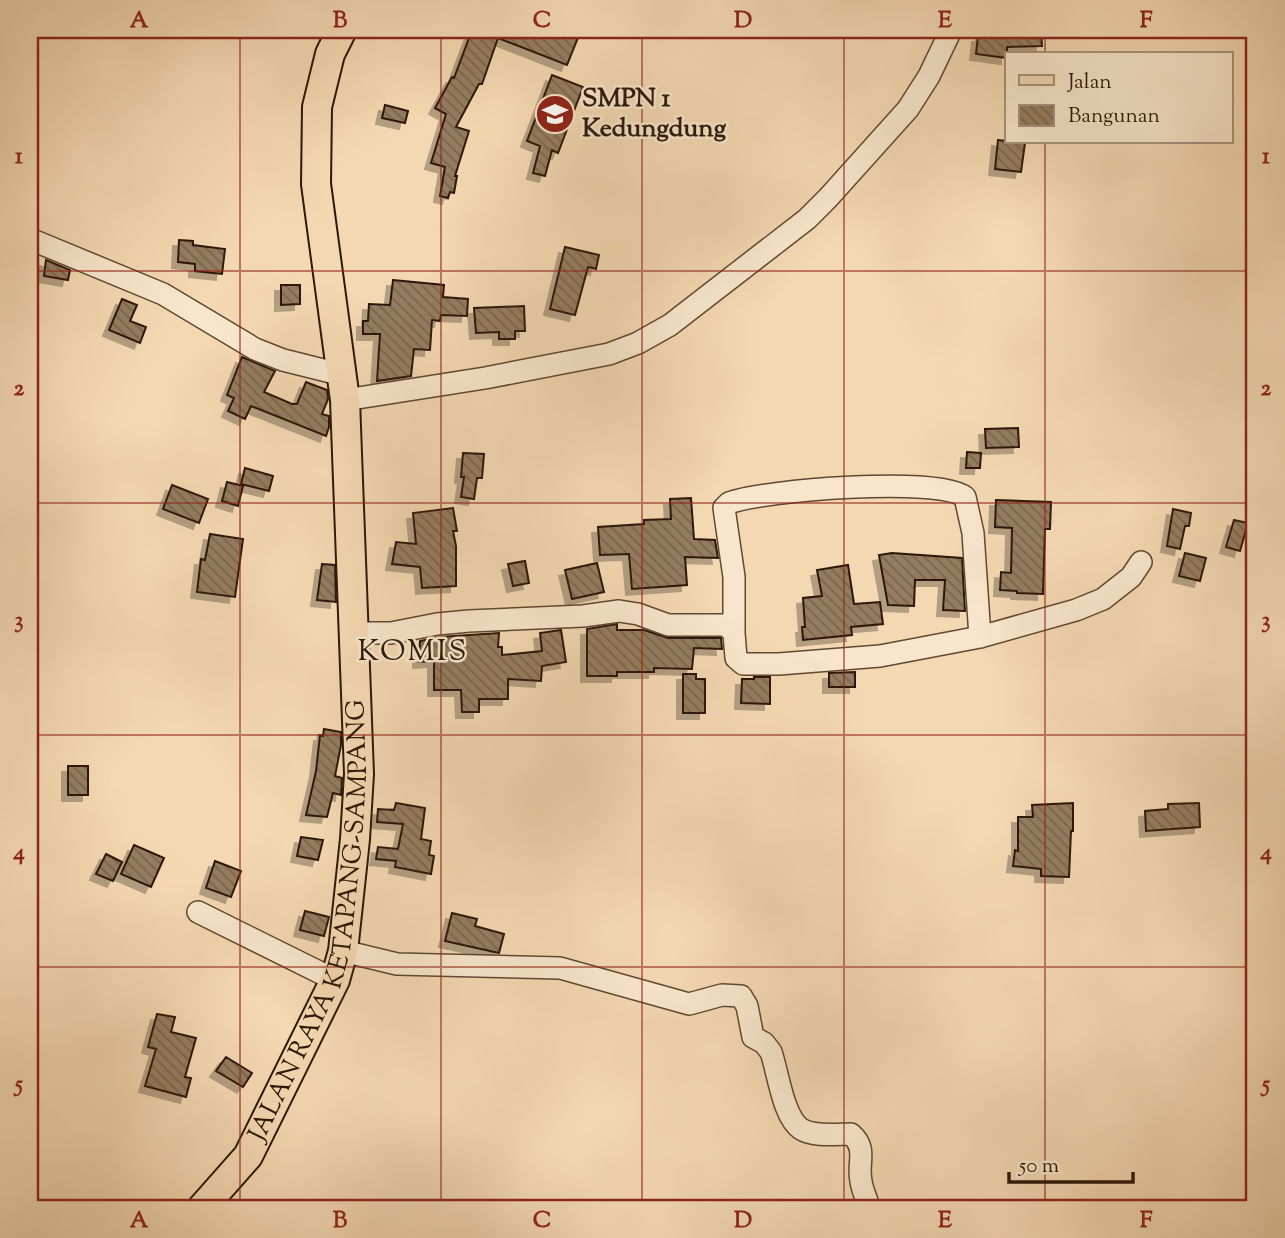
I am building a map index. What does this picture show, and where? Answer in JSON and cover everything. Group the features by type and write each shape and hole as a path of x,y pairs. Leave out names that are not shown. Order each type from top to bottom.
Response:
{"main road":[{"name":"JALAN RAYA KETAPANG-SAMPANG","path":"202,1208 248,1156 335,980 343,951 359,774 344,388 316,184 317,107 330,54 342,30"}],"street":[{"path":"30,239 163,294 255,349 344,388 485,378 608,354 638,343 670,325 807,219 908,109 929,76 951,30"},
{"path":"980,637 973,533 965,497 954,490 922,486 817,488 729,503 724,508 734,578 736,658 743,664 831,661 880,656 980,637 1051,618 1103,599 1125,583 1141,562"},
{"path":"354,633 391,633 437,624 583,616 619,611 638,614 668,625 723,624 734,633"},
{"path":"198,912 335,980"},
{"path":"343,951 397,964 560,968 689,1004 722,995 741,996 747,1006 753,1037 771,1052 791,1119 802,1130 822,1134 851,1134 859,1141 860,1180 869,1208"}],"building":[{"path":"472,30 564,30 579,35 567,65 498,38 482,84 479,84 456,127 469,131 455,176 454,193 450,192 448,198 440,196 445,167 431,163 446,114 435,108 452,77 454,78"},
{"path":"982,30 1041,30 1042,46 1007,47 1005,58 976,54 978,36 982,36"},
{"name":"SMPN 1 Kedungdung","path":"552,75 583,87 558,153 552,150 545,176 533,173 540,146 527,141"},
{"path":"385,105 408,111 405,123 382,118"},
{"path":"998,140 1005,141 1005,144 1025,144 1021,172 995,169"},
{"path":"179,240 193,241 193,245 225,249 222,274 195,271 195,264 178,262"},
{"path":"565,247 599,255 596,269 588,267 575,315 550,309"},
{"path":"46,260 70,270 68,280 44,276"},
{"path":"393,280 444,285 443,297 468,299 467,316 441,315 440,321 432,320 430,350 414,349 411,376 377,381 380,334 363,334 363,321 368,321 369,304 390,305"},
{"path":"281,285 300,285 300,304 281,305"},
{"path":"122,299 137,305 130,321 146,327 140,343 109,330"},
{"path":"524,306 525,331 515,331 515,339 499,339 499,332 476,333 474,308"},
{"path":"242,357 275,371 264,392 292,404 297,404 306,382 327,390 328,399 322,414 329,416 326,436 251,406 245,419 228,411 234,398 227,395"},
{"path":"1018,428 1019,447 986,448 985,429"},
{"path":"967,452 981,453 980,468 966,468"},
{"path":"463,453 484,454 482,478 477,478 474,499 461,497"},
{"path":"245,468 273,476 269,491 241,484"},
{"path":"227,482 243,486 238,506 222,501"},
{"path":"172,485 208,499 199,523 163,509"},
{"path":"691,498 694,539 715,540 718,558 685,557 687,585 632,589 629,554 600,555 598,527 671,519 670,499"},
{"path":"996,500 1051,502 1050,529 1045,529 1043,594 1000,590 1001,572 1011,573 1012,528 995,527"},
{"path":"453,508 457,531 453,531 456,546 456,586 422,588 420,567 392,564 396,542 416,544 413,513"},
{"path":"1173,509 1191,513 1180,549 1167,546"},
{"path":"1234,520 1248,523 1240,551 1226,547"},
{"path":"210,534 243,539 235,597 197,592 201,559 205,560"},
{"path":"892,553 962,558 965,611 943,610 945,580 915,580 914,606 888,605 879,555"},
{"path":"1185,553 1206,558 1200,581 1179,576"},
{"path":"525,561 529,583 513,586 508,564"},
{"path":"597,563 604,592 572,599 565,570"},
{"path":"322,564 335,565 336,602 317,600"},
{"path":"848,565 854,604 880,602 883,624 851,627 852,635 803,640 803,598 822,596 817,570"},
{"path":"617,624 617,630 644,630 668,638 721,638 722,649 694,648 692,669 654,668 654,672 617,672 617,676 587,676 587,629"},
{"path":"561,630 566,662 542,666 541,681 508,679 508,699 479,699 479,712 462,712 461,690 434,690 434,661 419,662 420,641 499,633 498,647 502,647 502,655 542,651 540,633"},
{"path":"855,672 855,687 829,687 829,673"},
{"path":"683,674 696,674 696,679 705,679 705,713 683,713"},
{"path":"770,677 770,704 741,703 742,679"},
{"path":"324,729 341,732 335,776 342,778 341,795 333,793 327,817 306,815 316,771 320,735 323,736"},
{"path":"68,766 88,766 88,795 68,795"},
{"path":"396,803 425,808 421,839 431,841 429,855 434,856 431,874 395,867 396,861 376,859 378,847 398,849 403,824 377,822 378,809 394,810"},
{"path":"1073,803 1069,877 1041,876 1041,869 1013,866 1015,850 1018,851 1018,817 1033,817 1032,805"},
{"path":"1199,803 1200,827 1146,831 1145,811 1168,809 1168,804"},
{"path":"301,837 323,840 318,860 297,856"},
{"path":"134,845 164,858 151,887 121,874"},
{"path":"106,854 122,862 113,881 96,874"},
{"path":"215,861 241,871 231,897 206,888"},
{"path":"305,911 329,917 324,936 300,930"},
{"path":"452,913 477,919 475,926 504,934 499,953 445,941"},
{"path":"157,1014 175,1017 171,1032 196,1038 185,1077 191,1078 186,1097 145,1086 156,1049 148,1047"},
{"path":"226,1057 252,1073 243,1087 216,1071"}],"place":[{"name":"SMPN 1 Kedungdung","path":"555,114"}],"district":[{"name":"KOMIS","path":"413,652"}]}
